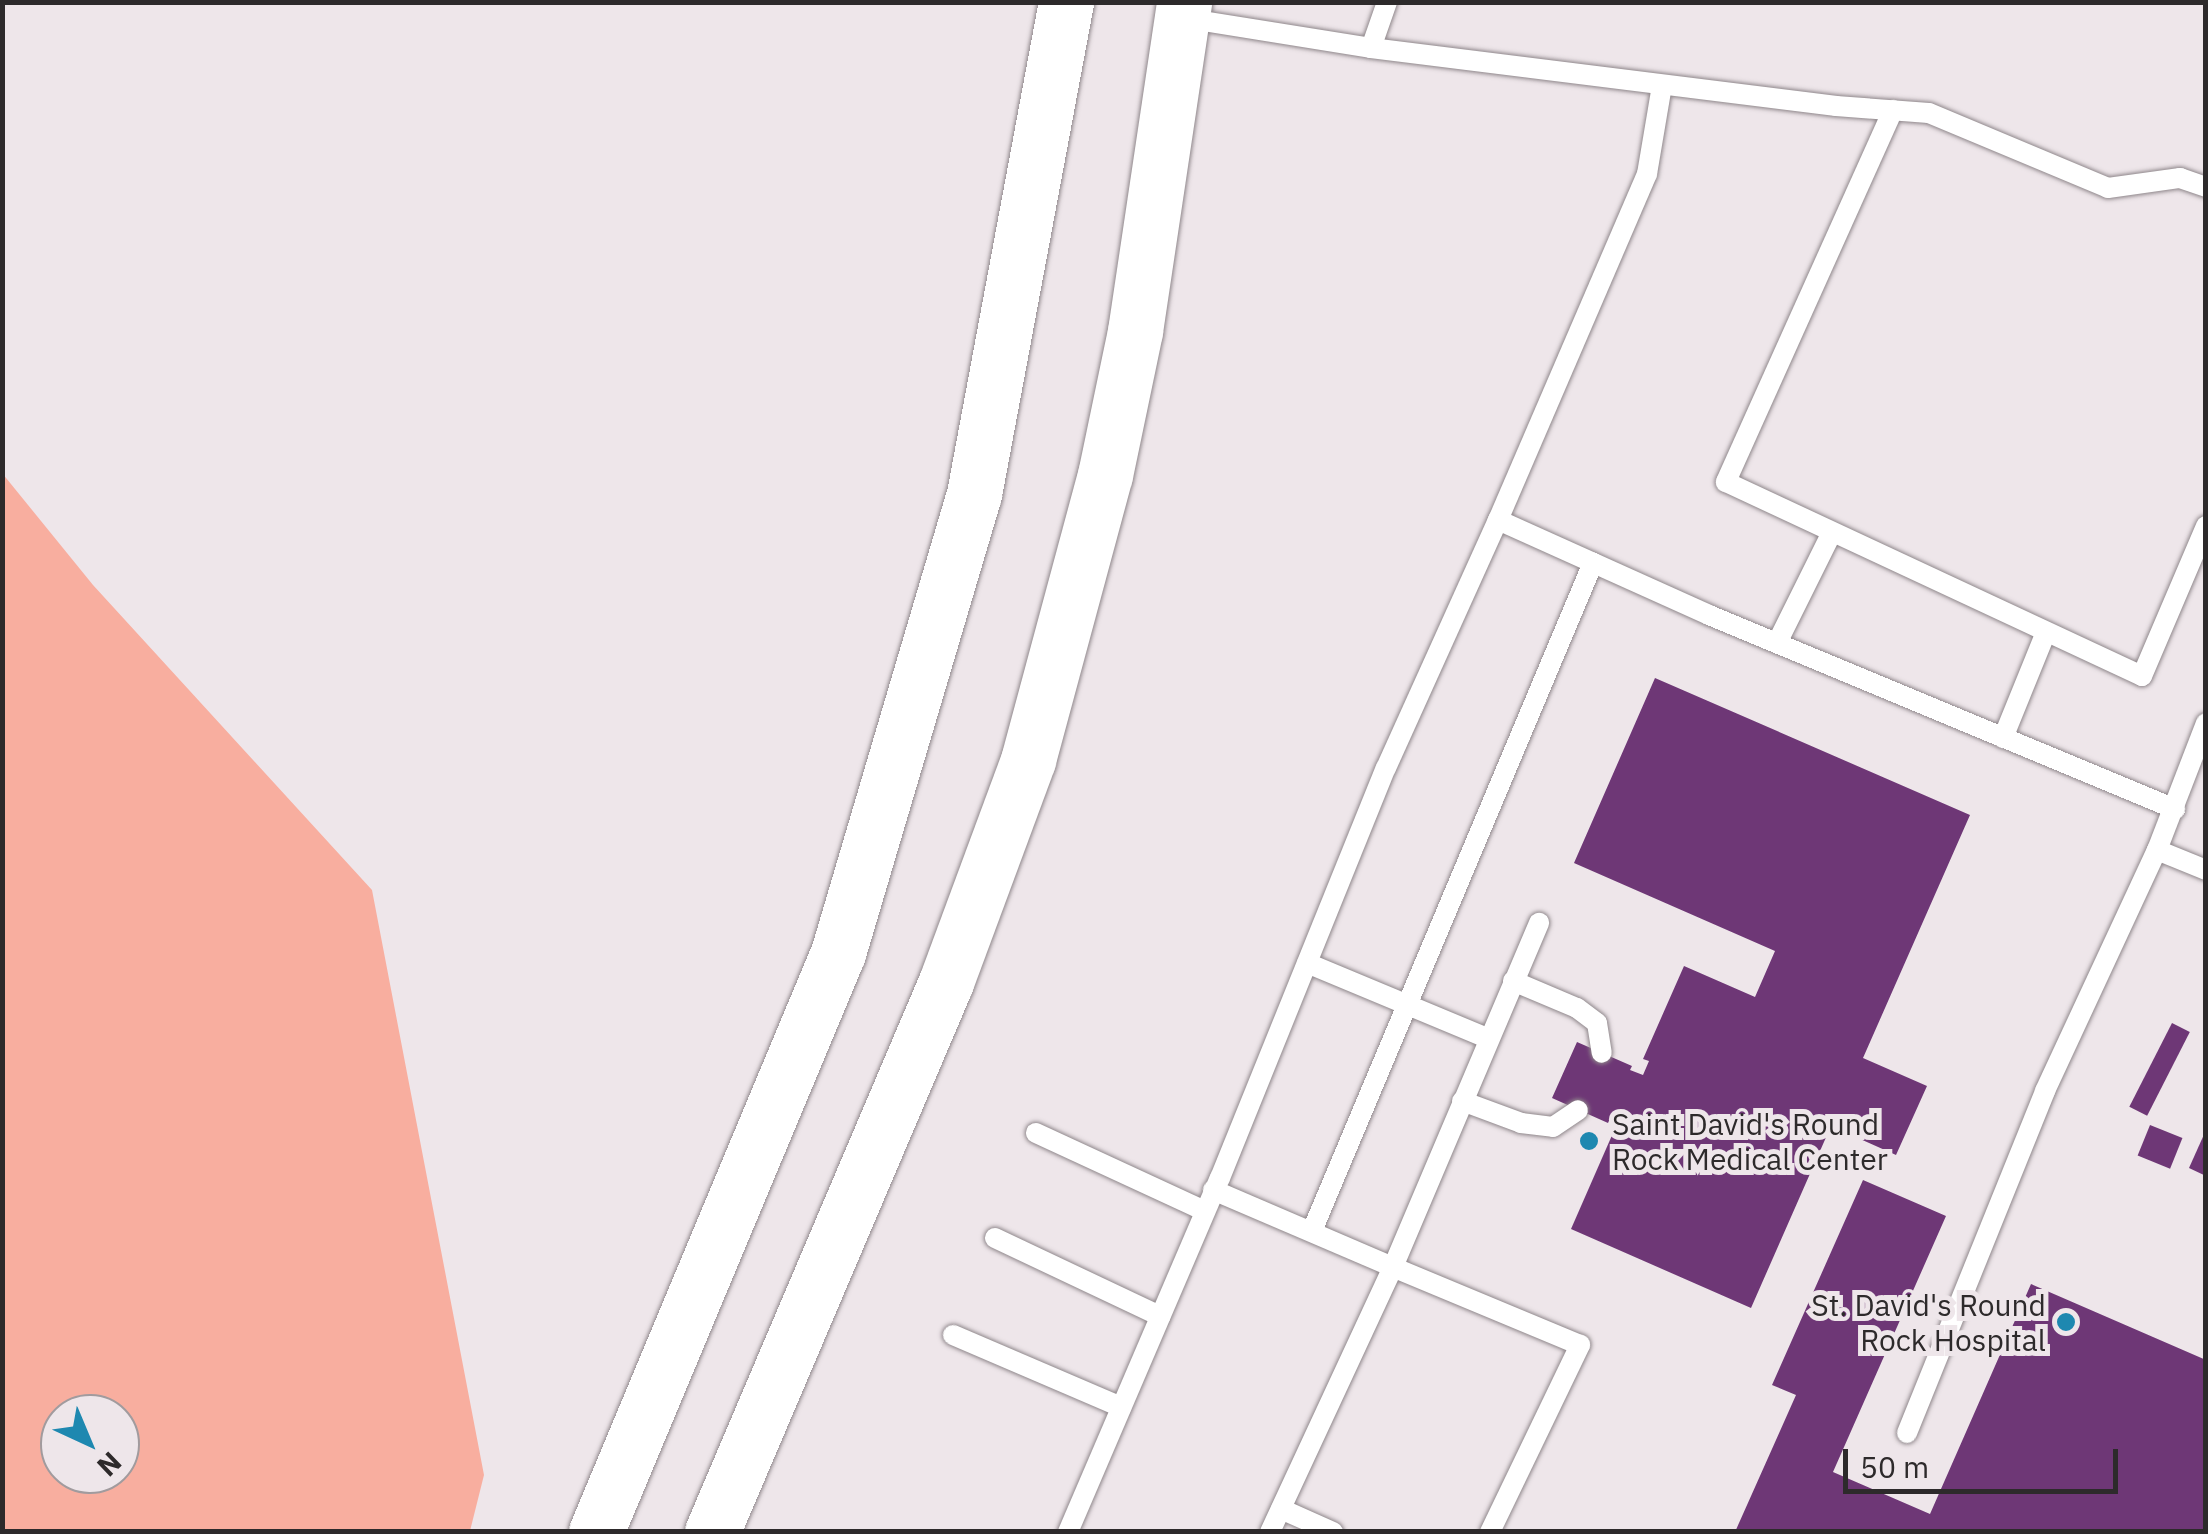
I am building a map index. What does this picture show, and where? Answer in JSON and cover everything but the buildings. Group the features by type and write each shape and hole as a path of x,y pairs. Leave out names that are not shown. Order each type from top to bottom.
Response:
{"main road":[{"path":"596,1532 838,953 974,494 1066,2"},
{"path":"712,1532 946,982 1028,760 1109,457 1135,331 1183,10"}],"lane":[{"path":"1370,48 1386,2"},
{"path":"1183,10 1370,48 1929,113 2108,188 2180,178 2206,187"},
{"path":"1068,1532 1386,768 1498,520 1646,174 1662,84"},
{"path":"1893,110 1726,482 2142,676 2206,526"},
{"path":"1498,520 1776,643 2175,809"},
{"path":"1776,643 1831,534"},
{"path":"1312,1230 1593,563"},
{"path":"2004,738 2046,632"},
{"path":"1907,1433 2045,1092 2158,850 2206,723"},
{"path":"2158,850 2206,870"},
{"path":"1270,1532 1393,1267 1539,924"},
{"path":"1307,963 1488,1038"},
{"path":"1514,981 1577,1008 1596,1022 1602,1053"},
{"path":"1462,1101 1521,1122 1553,1127 1578,1110"},
{"path":"1036,1134 1205,1210"},
{"path":"1213,1190 1580,1345 1490,1532"},
{"path":"994,1238 1160,1316"},
{"path":"953,1335 1121,1406"},
{"path":"1281,1509 1334,1532"}],"shaded area":[{"path":"2,473 93,585 372,890 484,1475 470,1531 3,1531"}],"place":[{"name":"Saint David's Round Rock Medical Center","path":"1589,1141"},
{"name":"St. David's Round Rock Hospital","path":"2066,1322"}]}
